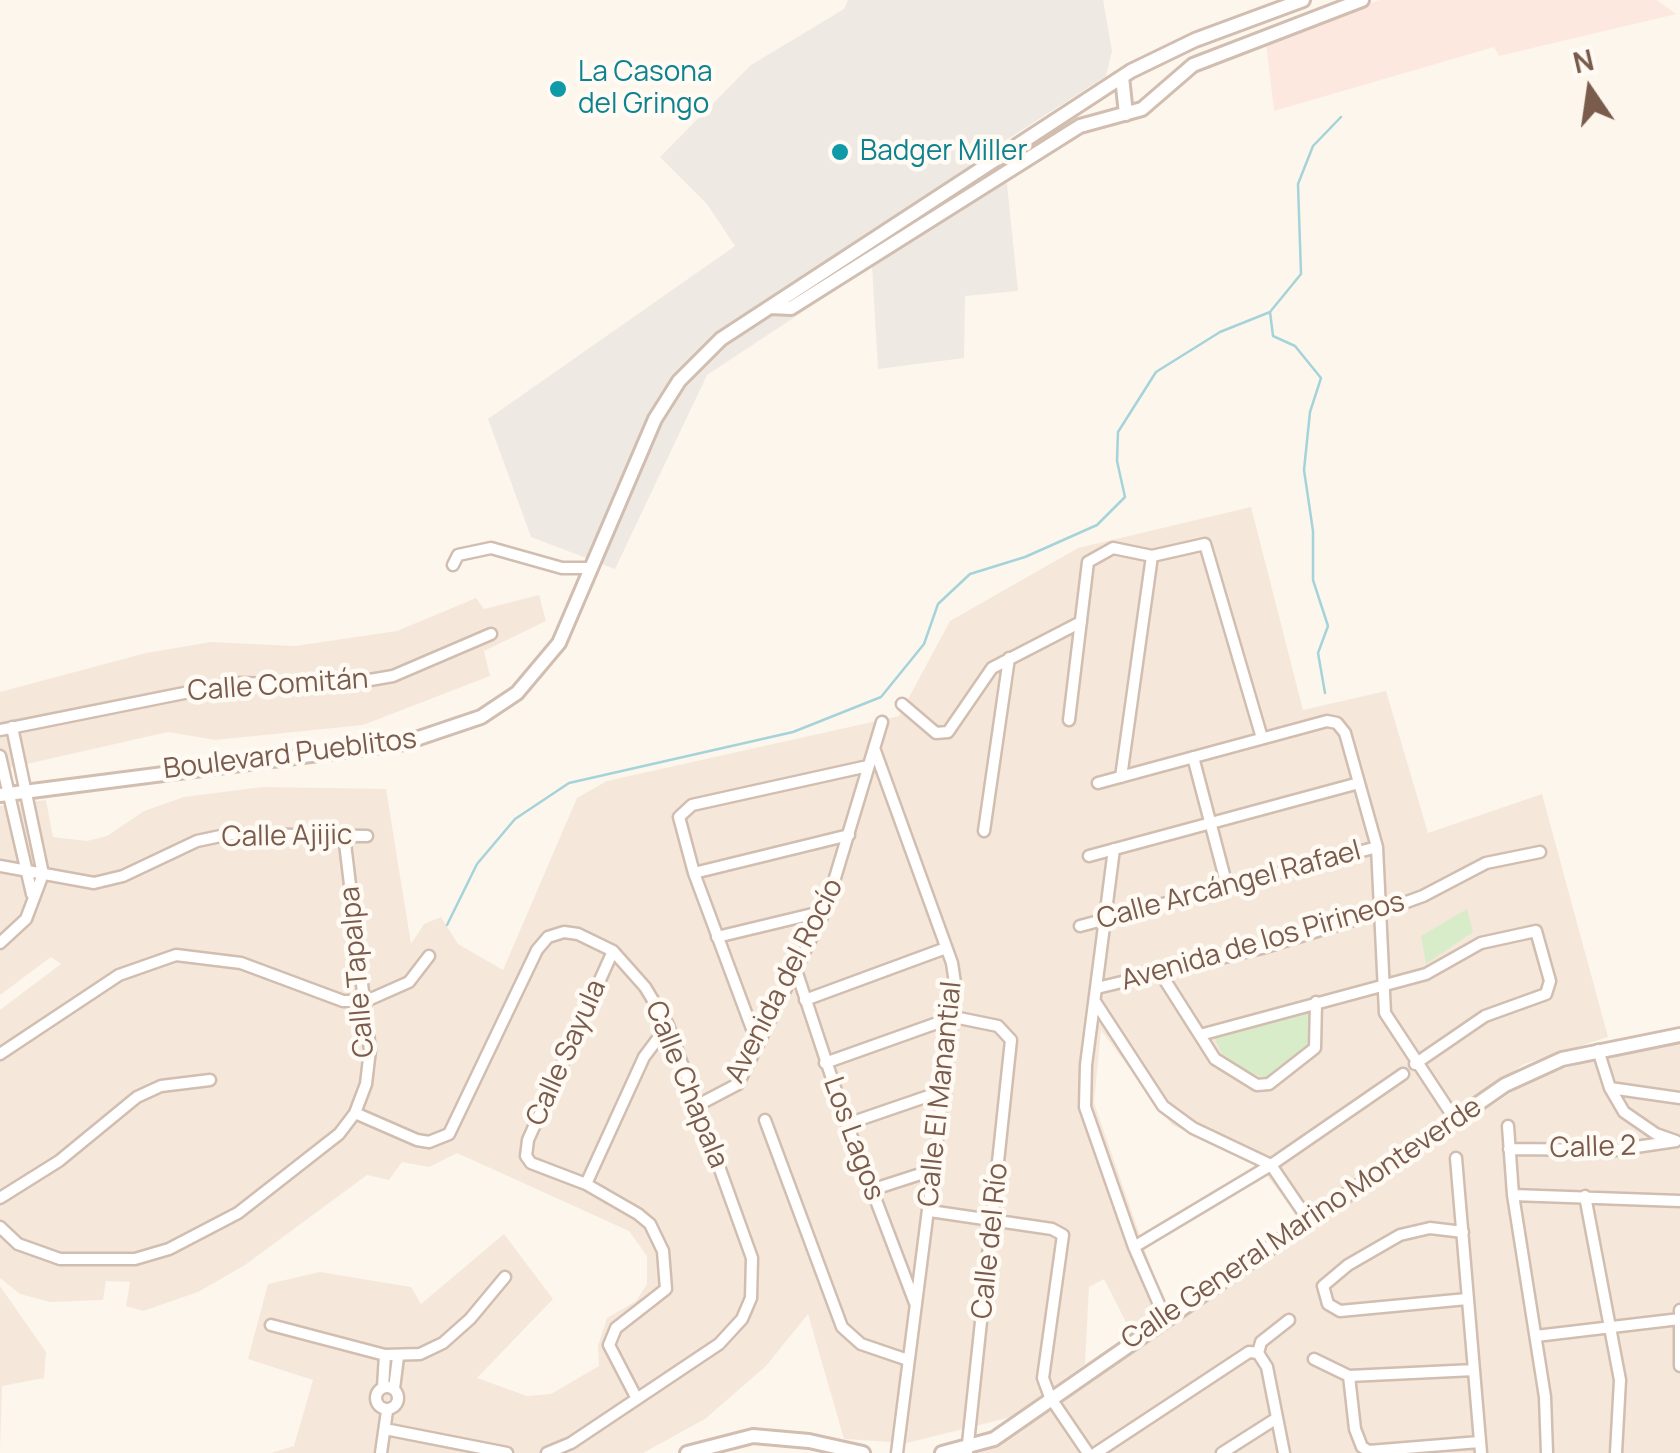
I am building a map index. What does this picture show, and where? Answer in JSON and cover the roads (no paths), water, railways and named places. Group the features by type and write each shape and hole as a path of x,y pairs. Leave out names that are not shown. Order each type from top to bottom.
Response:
{"street":[{"name":"Boulevard Pueblitos","path":"4,794 404,743 462,727 516,693 545,664 565,630 635,459 679,382 721,339 794,287 1122,77 1195,40 1303,0"},
{"name":"Boulevard Pueblitos","path":"771,307 790,308 1080,126 1126,114 1152,102 1193,65 1362,0"},
{"path":"1122,77 1126,114"},
{"path":"937,198 946,213"},
{"path":"1069,720 1088,562 1094,555 1113,548 1152,556 1205,544 1262,738"},
{"path":"453,566 458,555 491,548 562,568 592,568"},
{"path":"1122,777 1152,556"},
{"path":"902,704 936,733 948,732 973,690 992,668 1081,622"},
{"name":"Calle Comitán","path":"6,729 234,683 342,685 393,676 491,634"},
{"path":"984,831 1009,658"},
{"path":"1098,783 1326,720 1337,723 1345,733 1376,846 1385,1013 1454,1118"},
{"name":"Avenida del Rocío","path":"698,1105 733,1090 825,911 882,722"},
{"path":"0,943 26,919 35,873 25,790 6,729"},
{"name":"Calle El Manantial","path":"874,748 955,976 946,1090 897,1453"},
{"path":"0,756 4,794 35,873"},
{"path":"1193,757 1228,886"},
{"path":"758,1045 694,873 680,825 682,810 868,766"},
{"path":"1089,856 1359,783"},
{"name":"Calle Ajijic","path":"0,866 94,882 123,876 197,840 230,834 367,836"},
{"name":"Calle Tapalpa","path":"0,1227 18,1244 60,1260 101,1263 168,1249 238,1212 303,1166 355,1113 366,1084 370,1050 344,835"},
{"path":"694,873 849,835"},
{"name":"Calle Arcángel Rafael","path":"1080,926 1376,846"},
{"path":"1114,849 1086,1064 1085,1107 1134,1247 1165,1318"},
{"name":"Avenida de los Pirineos","path":"1097,988 1161,974 1379,912 1423,896 1486,863 1540,852"},
{"path":"717,937 825,911"},
{"name":"Calle Chapala","path":"355,1113 417,1140 442,1139 455,1124 536,950 548,937 564,932 578,934 613,952 646,987 668,1025 752,1258 750,1298 742,1320 719,1344 571,1443 548,1453"},
{"path":"1200,1035 1426,974 1481,943 1536,932 1550,981 1546,994 1486,1016 1415,1064"},
{"path":"804,1000 946,948"},
{"name":"Calle Sayula","path":"586,1184 544,1170 526,1156 528,1140 613,952"},
{"path":"0,1054 119,975 176,955 241,963 343,1001 366,1001 409,982 429,956"},
{"name":"Los Lagos","path":"796,970 825,1063 916,1308"},
{"path":"1161,974 1223,1066 1257,1085 1269,1084 1315,1048 1316,1002"},
{"path":"1096,1002 1174,1116 1271,1164 1308,1221"},
{"path":"825,1063 954,1017"},
{"name":"Calle del Río","path":"954,1017 998,1026 1008,1033 1012,1050 968,1451"},
{"path":"636,1397 608,1345 616,1328 666,1288 666,1264 650,1224 586,1184 644,1057 668,1025"},
{"name":"Calle General Marino Monteverde","path":"942,1453 993,1446 1050,1397 1454,1118 1542,1065 1680,1035"},
{"path":"1598,1050 1610,1088 1624,1112 1640,1125 1678,1142"},
{"path":"1134,1247 1271,1164 1404,1074"},
{"path":"0,1198 59,1162 137,1097 161,1086 210,1080"},
{"path":"1610,1088 1680,1098"},
{"path":"847,1124 946,1090"},
{"path":"765,1120 842,1327 862,1344 908,1360"},
{"path":"1508,1126 1513,1195 1536,1336 1547,1453"},
{"name":"Calle 2","path":"1509,1149 1601,1151 1678,1142"},
{"path":"1349,1376 1354,1429 1362,1447 1369,1451 1480,1447 1456,1158"},
{"path":"871,1190 936,1168"},
{"path":"1513,1195 1680,1201"},
{"path":"1585,1196 1621,1399 1616,1453"},
{"path":"930,1211 1052,1229 1063,1236 1042,1363 1050,1397 1092,1453 1253,1352 1289,1320"},
{"path":"1462,1232 1430,1228 1400,1235 1348,1265 1322,1286 1328,1304 1340,1311 1467,1298"},
{"path":"270,1325 384,1355 420,1354 443,1343 505,1276"},
{"path":"1536,1336 1679,1316 1680,1366"},
{"path":"1253,1352 1267,1366 1284,1453"},
{"path":"384,1355 389,1388 398,1398 386,1411"},
{"path":"382,1453 386,1411 376,1396 389,1388 398,1357"},
{"path":"1314,1359 1349,1376 1474,1370"},
{"path":"1222,1453 1277,1418"},
{"path":"385,1429 507,1453"},
{"path":"687,1453 753,1436 808,1441 863,1453"}],"waterway":[{"path":"447,925 477,864 515,819 569,783 793,732 881,697 924,644 938,604 970,574 1025,557 1097,525 1125,497 1117,461 1118,432 1156,372 1220,332 1270,312 1301,274 1298,184 1313,146 1341,117"},
{"path":"1270,312 1273,336 1295,346 1321,378 1310,412 1304,470 1313,531 1313,580 1328,626 1318,653 1325,693"}],"place":[{"name":"La Casona del Gringo","path":"558,89"},
{"name":"Badger Miller","path":"840,152"}]}
